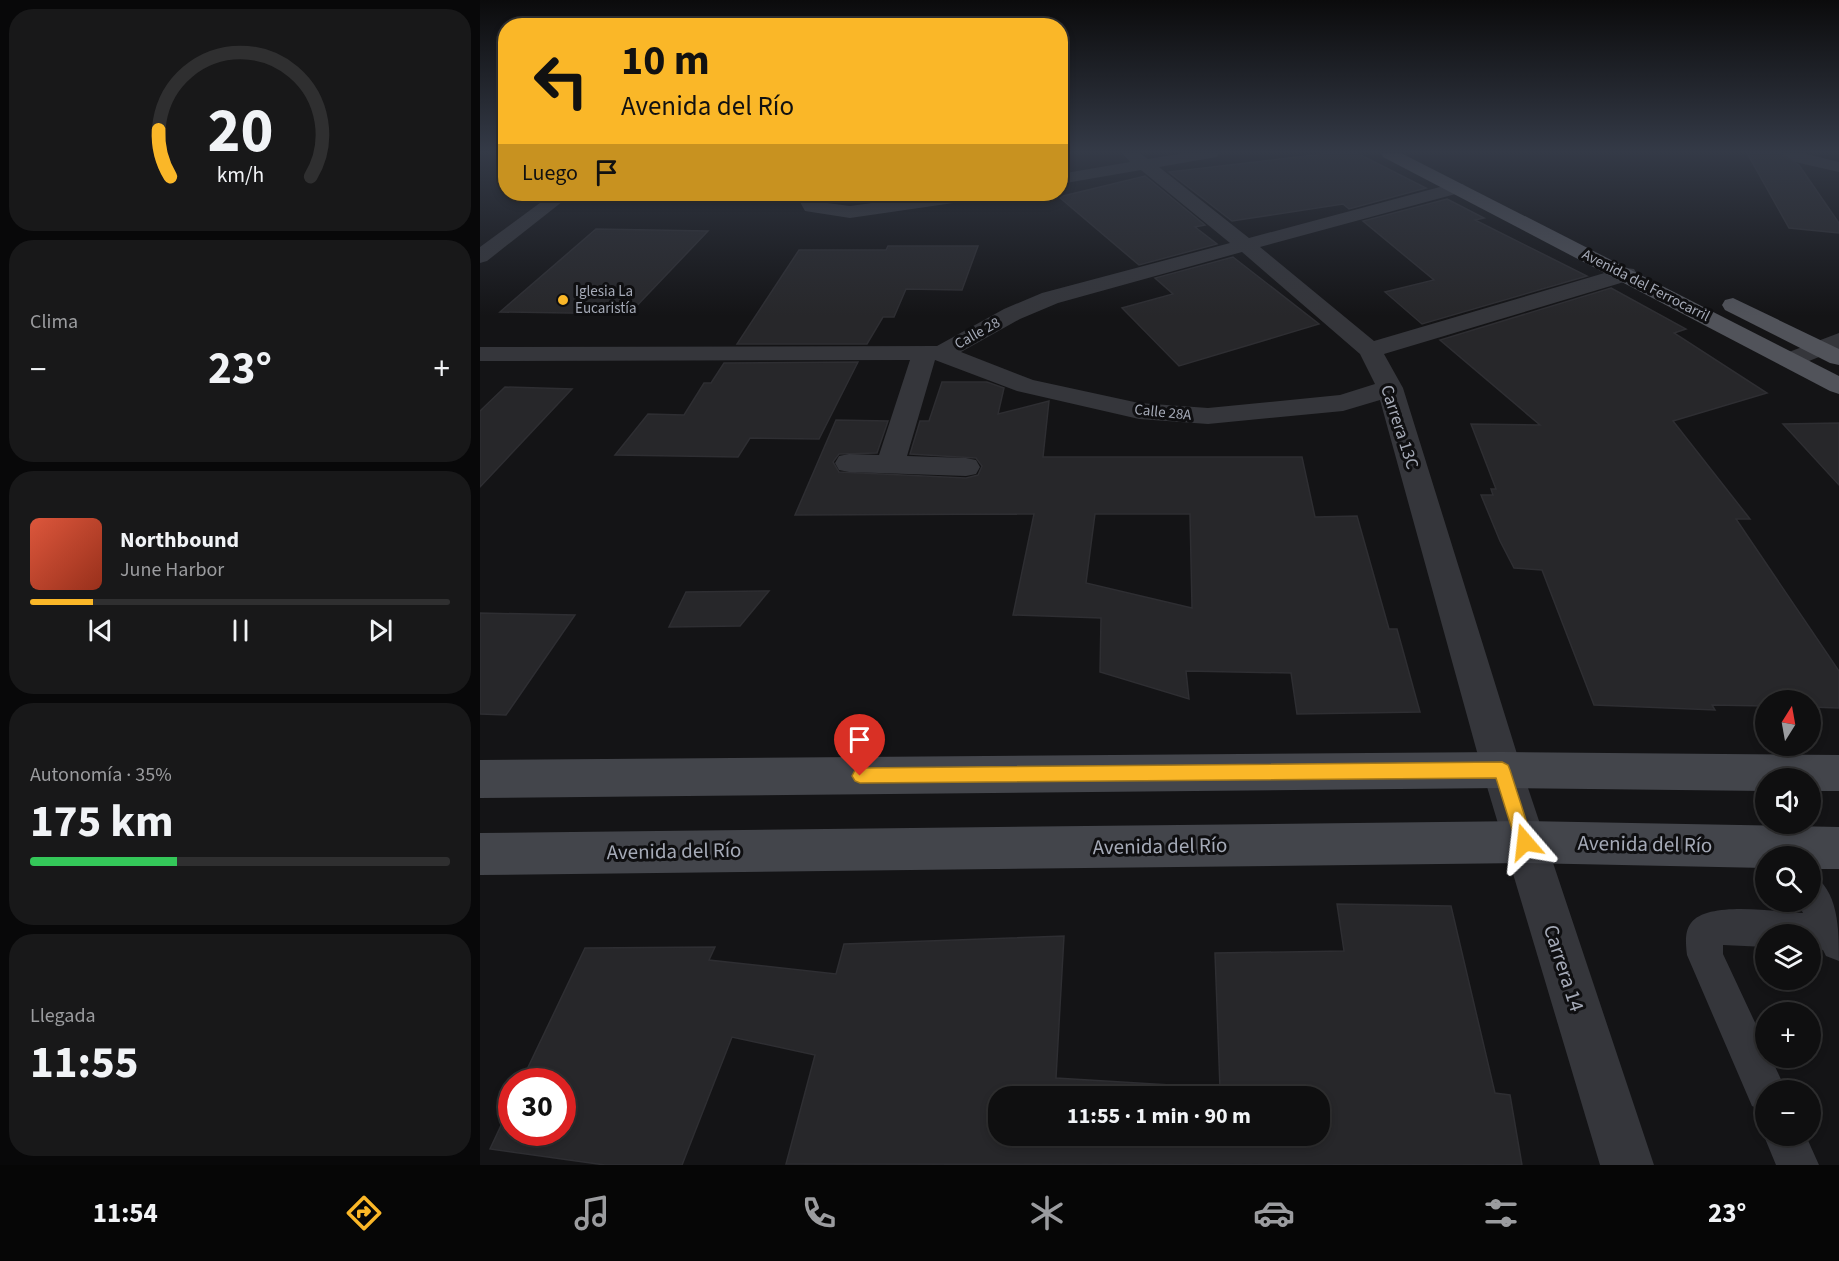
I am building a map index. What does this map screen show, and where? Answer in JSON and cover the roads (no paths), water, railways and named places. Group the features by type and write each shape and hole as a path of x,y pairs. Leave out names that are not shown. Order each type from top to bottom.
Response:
{"main road":[{"name":"Avenida del Ferrocarril","path":"1495,207 1839,386"},
{"path":"1537,207 1544,211"},
{"name":"Avenida del Ferrocarril","path":"1713,295 1832,349"},
{"path":"480,779 1502,770 1839,773"},
{"name":"Avenida del Río","path":"480,854 1525,842 1755,851"},
{"name":"Avenida del Río","path":"1821,849 1839,848"}],"street":[{"path":"480,257 545,207"},
{"path":"815,207 849,212 881,207"},
{"name":"Carrera 13C","path":"1198,207 1370,350 1390,388 1502,770"},
{"name":"Calle 28","path":"480,354 934,353 1012,314 1050,298 1385,207"},
{"path":"1370,350 1626,274"},
{"path":"1790,360 1832,349"},
{"path":"890,464 934,353"},
{"name":"Calle 28A","path":"934,353 1026,386 1150,412 1208,416 1274,410 1343,403 1390,388"},
{"path":"849,463 966,467"},
{"name":"Carrera 14","path":"1502,770 1627,1165"}],"lane":[{"path":"1821,909 1837,936"},
{"path":"1761,1080 1705,955 1704,935 1716,927 1837,936"},
{"path":"1789,1146 1798,1165"}],"place":[{"name":"Iglesia La Eucaristía","path":"563,300"}]}
